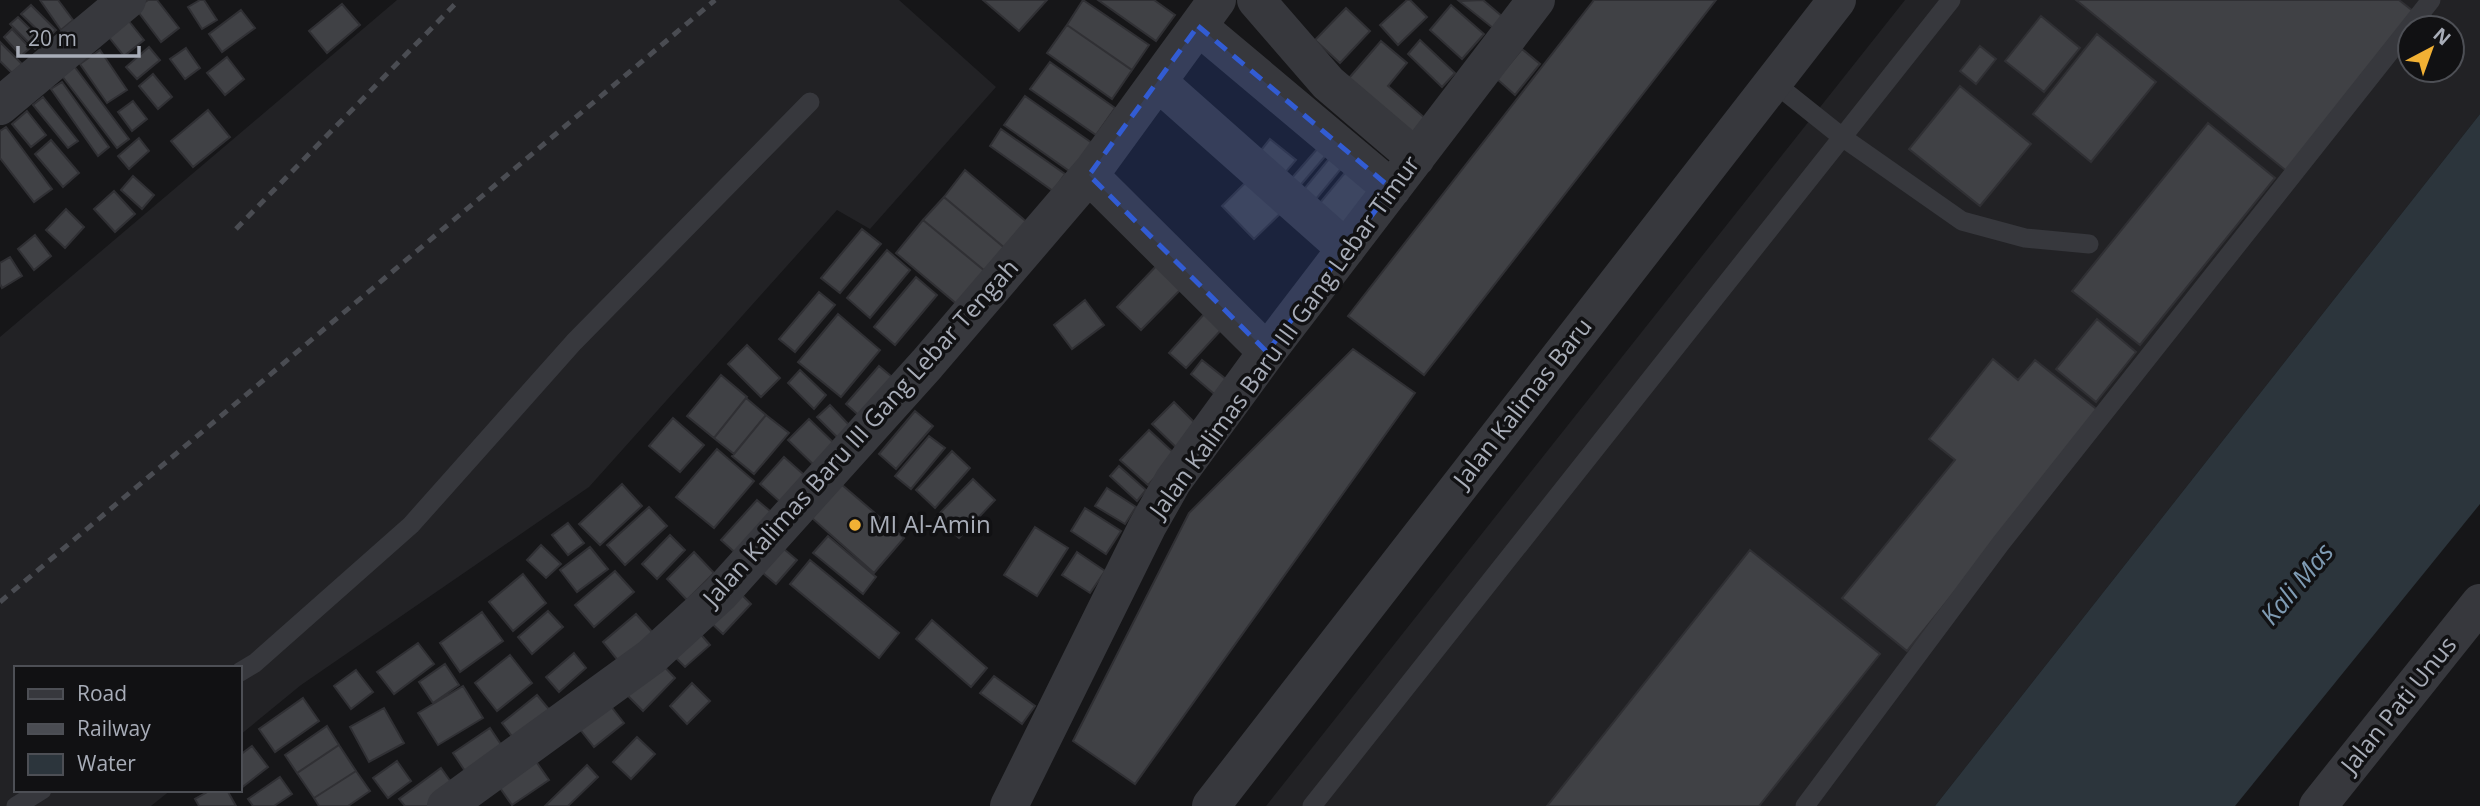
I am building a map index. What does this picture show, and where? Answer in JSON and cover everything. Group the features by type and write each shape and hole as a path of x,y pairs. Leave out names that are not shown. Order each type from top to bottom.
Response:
{"street":[{"path":"0,106 127,0"},
{"path":"1256,0 1328,83 1416,158"},
{"name":"Jalan Kalimas Baru III Gang Lebar Timur","path":"1009,806 1159,503 1268,352 1536,0"},
{"name":"Jalan Kalimas Baru","path":"1211,806 1837,0"},
{"path":"1207,13 1392,189"},
{"name":"Jalan Kalimas Baru III Gang Lebar Tengah","path":"446,806 651,657 720,594 927,364 1089,175 1207,13"},
{"path":"1158,82 1346,249"},
{"path":"1089,175 1268,352"},
{"name":"Jalan Pati Unus","path":"2318,806 2480,603"}],"lane":[{"path":"1312,806 1951,0"},
{"path":"1805,806 2001,543 2431,0"},
{"path":"1772,81 1842,137 1962,221 2025,238 2089,244"},
{"path":"242,671 255,663 411,525 574,342 810,102"},
{"path":"16,806 39,792"}],"highlighted area":[{"path":"1198,26 1392,189 1267,352 1089,175"}],"shaded area":[{"path":"397,0 899,0 996,87 870,229 837,210 589,487 301,685 242,733 242,666 14,666 14,792 168,792 151,806 0,806 0,337"},
{"path":"1905,0 2480,0 2480,114 1935,806 1266,806"}],"water":[{"name":"Kali Mas","path":"2480,114 2480,504 2235,806 1935,806"}],"building":[{"path":"40,0 58,0 73,20 61,30"},
{"path":"148,0 157,0 179,28 161,42 136,9"},
{"path":"204,0 217,20 202,29 188,7"},
{"path":"983,0 1047,0 1019,31"},
{"path":"1083,0 1149,45 1132,70 1067,25"},
{"path":"1098,0 1154,0 1175,15 1156,41"},
{"path":"1407,0 1427,17 1398,45 1380,25"},
{"path":"1483,0 1503,17 1493,28 1459,1"},
{"path":"1594,0 1716,0 1424,375 1348,316"},
{"path":"2076,0 2399,0 2417,14 2396,14 2396,42 2289,173"},
{"path":"342,4 360,25 327,53 309,31"},
{"path":"31,5 56,30 47,39 21,14"},
{"path":"1451,5 1484,34 1462,59 1430,30"},
{"path":"1346,8 1370,31 1340,63 1315,40"},
{"path":"241,10 255,28 222,52 209,34"},
{"path":"2041,16 2080,48 2044,92 2005,61"},
{"path":"18,17 43,42 35,49 10,24"},
{"path":"128,20 144,40 124,56 108,36"},
{"path":"1067,25 1132,70 1112,99 1047,53"},
{"path":"12,29 30,48 21,56 4,37"},
{"path":"2097,34 2156,82 2091,162 2033,114"},
{"path":"1420,40 1455,73 1442,87 1408,54"},
{"path":"1381,41 1407,63 1388,86 1426,119 1407,141 1343,85"},
{"path":"0,42 22,64 12,73 0,61"},
{"path":"1980,46 1996,59 1976,84 1960,71"},
{"path":"149,47 160,60 137,79 126,67"},
{"path":"186,48 200,68 185,79 170,59"},
{"path":"1522,49 1540,64 1515,95 1497,79"},
{"path":"100,50 127,90 107,103 80,64"},
{"path":"227,57 244,79 225,95 207,73"},
{"path":"1050,62 1115,108 1096,135 1030,89"},
{"path":"74,66 129,139 117,148 62,76"},
{"path":"153,74 172,97 158,109 139,86"},
{"path":"62,82 109,147 98,156 51,89"},
{"path":"1960,86 2031,144 1980,206 1909,149"},
{"path":"1025,96 1092,143 1072,173 1004,125"},
{"path":"43,97 78,141 68,148 33,105"},
{"path":"133,101 147,119 132,131 118,112"},
{"path":"208,110 230,137 193,167 171,141"},
{"path":"27,111 46,135 31,147 12,124"},
{"path":"2208,123 2275,178 2140,345 2072,291"},
{"path":"6,127 52,189 34,202 0,158 0,131"},
{"path":"1001,129 1065,174 1053,191 990,146"},
{"path":"139,138 149,151 129,169 118,156"},
{"path":"1270,139 1296,160 1278,181 1253,160"},
{"path":"51,140 79,173 63,187 35,154"},
{"path":"1325,140 1333,147 1292,195 1283,188"},
{"path":"1333,154 1345,164 1307,210 1295,200"},
{"path":"1348,169 1382,197 1348,238 1314,210"},
{"path":"965,170 1028,223 1006,249 944,197"},
{"path":"133,176 154,195 142,209 121,190"},
{"path":"1252,176 1285,209 1254,239 1222,206"},
{"path":"114,191 135,214 115,232 94,209"},
{"path":"944,197 1006,249 985,271 923,220"},
{"path":"66,209 84,227 65,248 46,230"},
{"path":"923,220 986,272 958,305 896,253"},
{"path":"862,229 881,244 840,293 821,278"},
{"path":"35,235 51,256 34,270 18,249"},
{"path":"887,250 910,270 870,318 847,298"},
{"path":"10,257 22,276 2,288 0,263"},
{"path":"1162,260 1186,284 1141,330 1117,307"},
{"path":"916,277 937,295 895,345 874,327"},
{"path":"819,292 835,305 795,352 779,339"},
{"path":"1085,300 1104,325 1072,349 1054,325"},
{"path":"1205,313 1222,329 1186,368 1169,353"},
{"path":"838,314 880,350 841,397 798,362"},
{"path":"2097,319 2136,352 2096,402 2056,369"},
{"path":"747,345 780,378 761,397 728,364"},
{"path":"1353,349 1415,393 1135,784 1073,741 1189,513"},
{"path":"1993,359 2018,380 2035,360 2100,412 1907,651 1842,598 1955,460 1929,439"},
{"path":"1202,360 1232,384 1220,399 1191,374"},
{"path":"879,366 897,381 864,420 846,404"},
{"path":"800,370 826,395 814,409 788,383"},
{"path":"721,375 747,397 714,438 687,416"},
{"path":"746,398 766,415 734,454 714,438"},
{"path":"1174,402 1204,432 1182,453 1152,424"},
{"path":"830,405 852,428 840,440 817,417"},
{"path":"915,411 933,426 896,469 879,454"},
{"path":"766,415 789,433 754,474 732,456"},
{"path":"673,418 704,445 680,472 649,446"},
{"path":"809,419 839,448 819,470 788,440"},
{"path":"1149,430 1176,455 1148,485 1120,460"},
{"path":"929,436 945,448 911,489 895,476"},
{"path":"717,449 754,481 714,528 676,497"},
{"path":"952,451 970,468 935,508 916,490"},
{"path":"784,457 811,481 787,508 760,484"},
{"path":"1119,466 1146,490 1137,501 1110,476"},
{"path":"973,479 995,500 959,538 936,517"},
{"path":"622,484 642,506 600,545 579,524"},
{"name":"MI Al-Amin","path":"841,484 904,538 874,573 812,518"},
{"path":"1107,488 1136,507 1125,524 1095,506"},
{"path":"757,500 777,517 740,557 721,540"},
{"path":"649,507 667,526 625,565 607,545"},
{"path":"1085,508 1121,531 1106,554 1071,531"},
{"path":"568,523 584,543 568,555 552,535"},
{"path":"1035,527 1068,548 1037,596 1004,575"},
{"path":"670,535 685,550 657,579 642,564"},
{"path":"828,536 876,577 863,594 813,553"},
{"path":"778,544 797,560 776,584 757,568"},
{"path":"541,545 561,564 546,578 527,560"},
{"path":"590,547 608,569 577,592 560,570"},
{"path":"1750,550 1880,654 1759,806 1547,806"},
{"path":"694,552 714,573 687,600 667,579"},
{"path":"1077,552 1105,571 1090,593 1062,575"},
{"path":"810,560 899,633 879,658 790,584"},
{"path":"615,571 634,592 594,627 575,605"},
{"path":"523,574 546,603 513,631 489,602"},
{"path":"737,590 751,604 723,634 708,620"},
{"path":"548,611 563,627 532,654 518,637"},
{"path":"482,612 503,641 460,672 440,643"},
{"path":"636,614 654,634 620,663 603,642"},
{"path":"932,620 987,668 971,687 916,639"},
{"path":"697,630 710,645 685,667 671,653"},
{"path":"418,643 434,664 394,694 377,672"},
{"path":"574,653 586,668 559,692 546,677"},
{"path":"510,655 532,683 497,711 475,683"},
{"path":"657,659 675,678 643,711 624,692"},
{"path":"445,664 459,685 433,703 419,682"},
{"path":"356,670 373,692 351,709 334,686"},
{"path":"994,676 1035,706 1022,724 980,693"},
{"path":"692,683 710,701 687,724 670,706"},
{"path":"463,686 483,718 438,745 418,713"},
{"path":"537,695 553,714 517,743 502,723"},
{"path":"303,698 319,721 275,752 259,729"},
{"path":"606,700 624,723 594,747 575,723"},
{"path":"384,708 404,743 369,762 350,727"},
{"path":"327,726 339,745 297,773 285,755"},
{"path":"490,728 504,749 467,774 453,753"},
{"path":"637,737 655,754 631,779 613,762"},
{"path":"339,745 356,771 314,798 297,773"},
{"path":"252,746 268,767 242,787 242,754"},
{"path":"535,760 549,780 512,805 498,785"},
{"path":"397,761 411,781 388,798 373,778"},
{"path":"587,765 598,777 568,806 545,806"},
{"path":"441,768 456,789 433,806 405,806 399,799"},
{"path":"356,771 370,791 348,806 319,806 314,798"},
{"path":"280,777 292,794 274,806 253,806 248,799"},
{"path":"207,792 228,792 236,806 199,806 195,799"}],"railway":[{"path":"236,229 459,0"},
{"path":"0,602 715,0"}],"place":[{"name":"MI Al-Amin","path":"855,525"}]}
